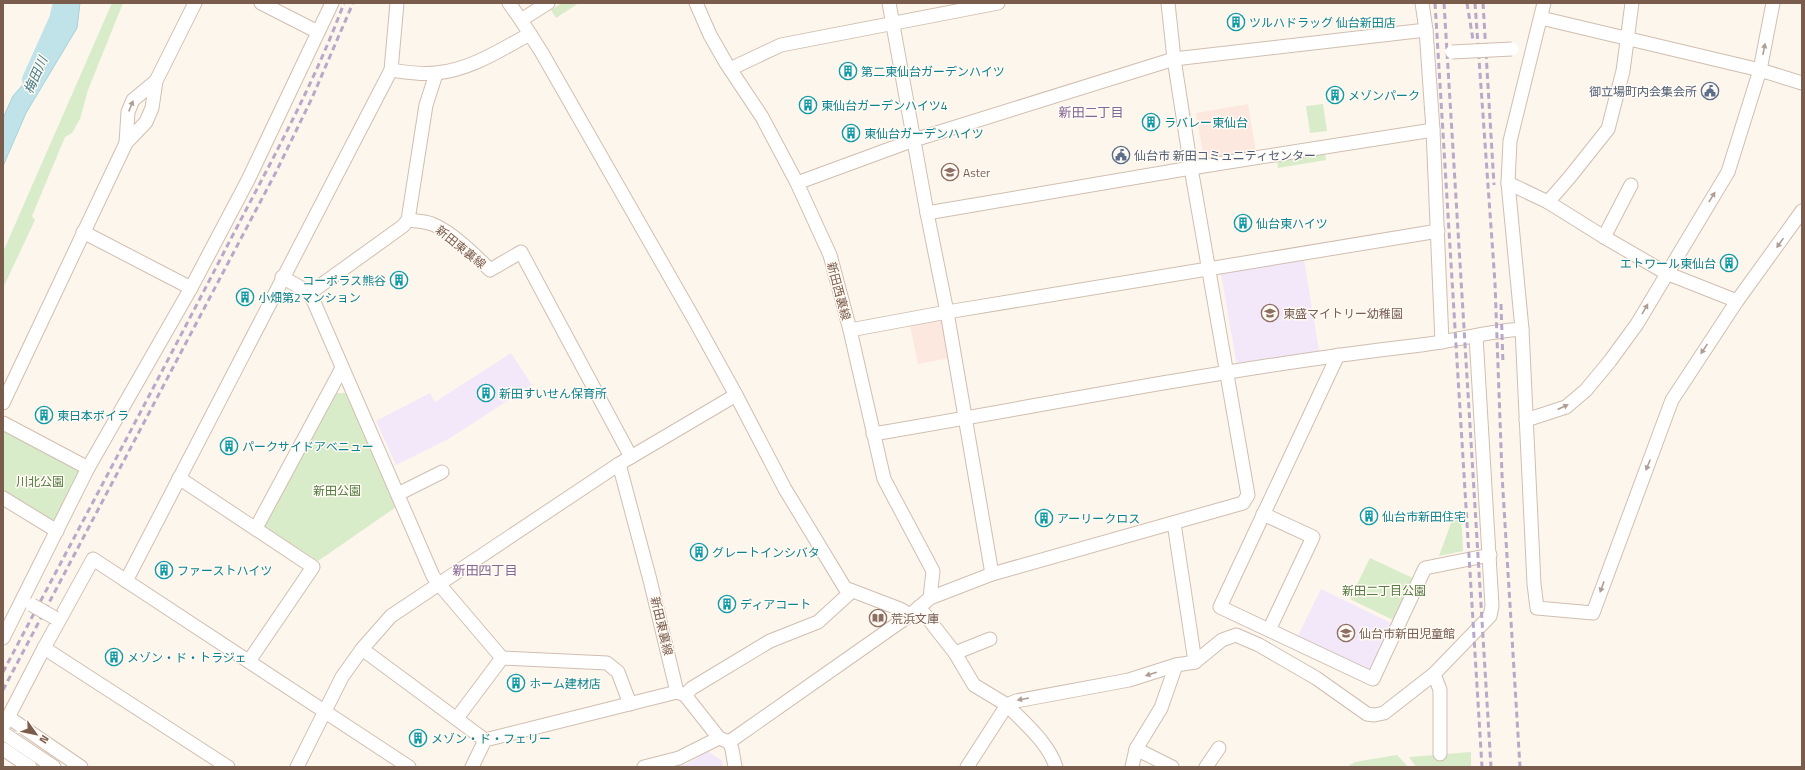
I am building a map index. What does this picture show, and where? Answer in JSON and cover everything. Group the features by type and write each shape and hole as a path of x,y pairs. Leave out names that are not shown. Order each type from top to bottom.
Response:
{"street":[{"path":"3,402 126,142 146,122 152,108 156,81 195,3"},
{"path":"261,3 318,32"},
{"path":"3,638 88,468 191,288 248,180 332,3"},
{"path":"126,580 390,70 397,3"},
{"path":"509,3 530,34 736,395 785,489 845,588 852,592 900,608 914,611 955,654 974,685 1007,705 1036,734 1056,767"},
{"path":"521,20 548,3"},
{"name":"新田西裏線","path":"696,3 710,35 730,69 762,117 797,183 830,255 850,330 884,479 933,571 930,598"},
{"path":"889,3 927,213 947,312 992,574"},
{"path":"730,69 781,45 892,25 998,3"},
{"path":"644,767 679,758 724,740 914,611 930,598 992,574 1243,503 1248,495 1191,168 1174,59 1168,3"},
{"path":"1422,3 1426,30 1433,130 1442,342"},
{"path":"1544,3 1510,141 1508,183 1522,329 1534,584 1537,608 1593,612 1623,527 1653,454 1672,400 1737,301 1802,211"},
{"path":"1548,202 1608,129 1622,71 1628,39 1632,3"},
{"path":"1526,420 1566,407 1586,390 1610,361 1637,324 1666,273 1728,172 1760,70 1773,3"},
{"path":"1541,18 1760,70 1802,83"},
{"path":"797,183 914,140 1174,59 1426,30"},
{"path":"390,70 436,74 455,70 479,61 530,34"},
{"path":"1452,52 1512,49"},
{"path":"310,293 403,226 408,220 426,105 436,74"},
{"path":"126,142 128,112 133,100 156,81"},
{"path":"927,213 1191,168 1433,130"},
{"path":"1508,183 1548,202 1666,273 1737,301"},
{"path":"1604,237 1631,185"},
{"name":"新田東裏線","path":"408,220 432,224 444,231 475,254 490,270 521,252 631,457"},
{"path":"850,330 947,312 1438,231"},
{"path":"83,232 191,288"},
{"path":"282,277 310,293 433,576 439,584 502,658 607,663 618,672 630,704"},
{"path":"873,434 1226,372 1338,355 1442,342 1496,331 1522,329"},
{"path":"967,767 1007,705 1016,701 1129,680 1176,665 1195,662 1222,640 1236,635 1265,649 1316,678 1367,714 1374,715 1384,713 1434,674 1490,616 1492,606 1476,336"},
{"path":"1338,355 1220,607 1373,679 1425,568 1490,555"},
{"path":"256,528 342,368"},
{"path":"297,767 342,677 362,649 391,616 618,464 736,395"},
{"path":"3,423 88,468"},
{"name":"新田東裏線","path":"618,464 681,693 732,749 735,767"},
{"path":"398,494 442,472"},
{"path":"179,478 313,567 249,661"},
{"path":"3,498 57,532"},
{"path":"1263,514 1313,537 1269,630"},
{"path":"1174,523 1195,662"},
{"path":"81,767 5,722 93,559 409,767"},
{"path":"485,740 681,693 692,688 770,641 818,622 852,592"},
{"path":"32,604 55,618"},
{"path":"955,654 990,639"},
{"path":"44,648 228,767"},
{"path":"362,649 485,740"},
{"path":"457,718 502,658"},
{"path":"1132,767 1136,749 1161,708 1176,665"},
{"path":"1434,674 1440,690 1440,754"},
{"path":"3,733 54,767"},
{"path":"472,767 485,740"},
{"path":"1206,767 1219,748"},
{"path":"3,749 30,767"},
{"path":"1136,749 1172,767"}],"shaded area":[{"path":"1248,104 1256,152 1204,161 1196,113"},
{"name":"東盛マイトリー幼稚園","path":"1304,259 1319,351 1237,366 1221,274"},
{"path":"942,319 950,358 918,364 910,325"},
{"path":"511,353 532,385 450,438 396,465 376,421 430,393 435,402"},
{"name":"仙台市新田児童館","path":"1321,589 1395,625 1373,670 1364,673 1296,640"},
{"path":"708,751 722,761 723,767 673,767 687,764"}],"green space":[{"path":"112,3 123,3 88,90 80,119 72,133 65,137 32,216 35,220 3,288 3,252"},
{"path":"562,3 579,3 556,18 551,10"},
{"path":"1323,104 1327,131 1310,133 1306,106"},
{"path":"1325,152 1326,160 1278,168 1277,160"},
{"name":"新田公園","path":"336,393 349,393 396,507 318,561 264,526"},
{"name":"川北公園","path":"6,432 82,470 53,524 3,491 3,433"},
{"path":"1455,512 1461,512 1463,551 1439,556"},
{"name":"新田二丁目公園","path":"1370,558 1417,580 1397,622 1350,599"},
{"path":"1471,752 1471,767 1416,767 1409,757"},
{"path":"1397,755 1408,767 1347,767 1355,762"}],"water":[{"path":"56,3 80,3 77,28 26,113 3,166 3,118 13,96 26,81 50,46"}],"waterway":[{"name":"梅田川","path":"33,80 60,20 64,3"}],"railway":[{"path":"3,672 167,362 302,101 344,3"},
{"path":"3,690 276,172 312,98 353,3"},
{"path":"1435,3 1482,767"},
{"path":"1444,3 1491,767"},
{"path":"1467,3 1473,40"},
{"path":"1475,3 1495,283 1502,475 1520,767"},
{"path":"1483,3 1494,185"},
{"path":"1501,304 1503,364"}],"place":[{"name":"ツルハドラッグ 仙台新田店","path":"1236,22"},
{"name":"第二東仙台ガーデンハイツ","path":"848,71"},
{"name":"御立場町内会集会所","path":"1710,91"},
{"name":"メゾンパーク","path":"1335,95"},
{"name":"東仙台ガーデンハイツ4","path":"808,105"},
{"name":"ラバレー東仙台","path":"1151,122"},
{"name":"東仙台ガーデンハイツ","path":"851,133"},
{"name":"仙台市 新田コミュニティセンター","path":"1121,155"},
{"name":"Aster","path":"950,172"},
{"name":"仙台東ハイツ","path":"1243,223"},
{"name":"エトワール東仙台","path":"1729,263"},
{"name":"コーポラス熊谷","path":"399,280"},
{"name":"小畑第2マンション","path":"245,297"},
{"name":"東盛マイトリー幼稚園","path":"1270,313"},
{"name":"新田すいせん保育所","path":"486,393"},
{"name":"東日本ボイラ","path":"44,415"},
{"name":"パークサイドアベニュー","path":"229,446"},
{"name":"仙台市新田住宅","path":"1369,516"},
{"name":"アーリークロス","path":"1044,518"},
{"name":"グレートインシバタ","path":"699,552"},
{"name":"ファーストハイツ","path":"164,570"},
{"name":"ディアコート","path":"727,604"},
{"name":"荒浜文庫","path":"878,618"},
{"name":"仙台市新田児童館","path":"1346,633"},
{"name":"メゾン・ド・トラジェ","path":"114,657"},
{"name":"ホーム建材店","path":"516,683"},
{"name":"メゾン・ド・フェリー","path":"418,738"}],"district":[{"name":"新田二丁目","path":"1091,112"},
{"name":"新田四丁目","path":"485,570"}]}
